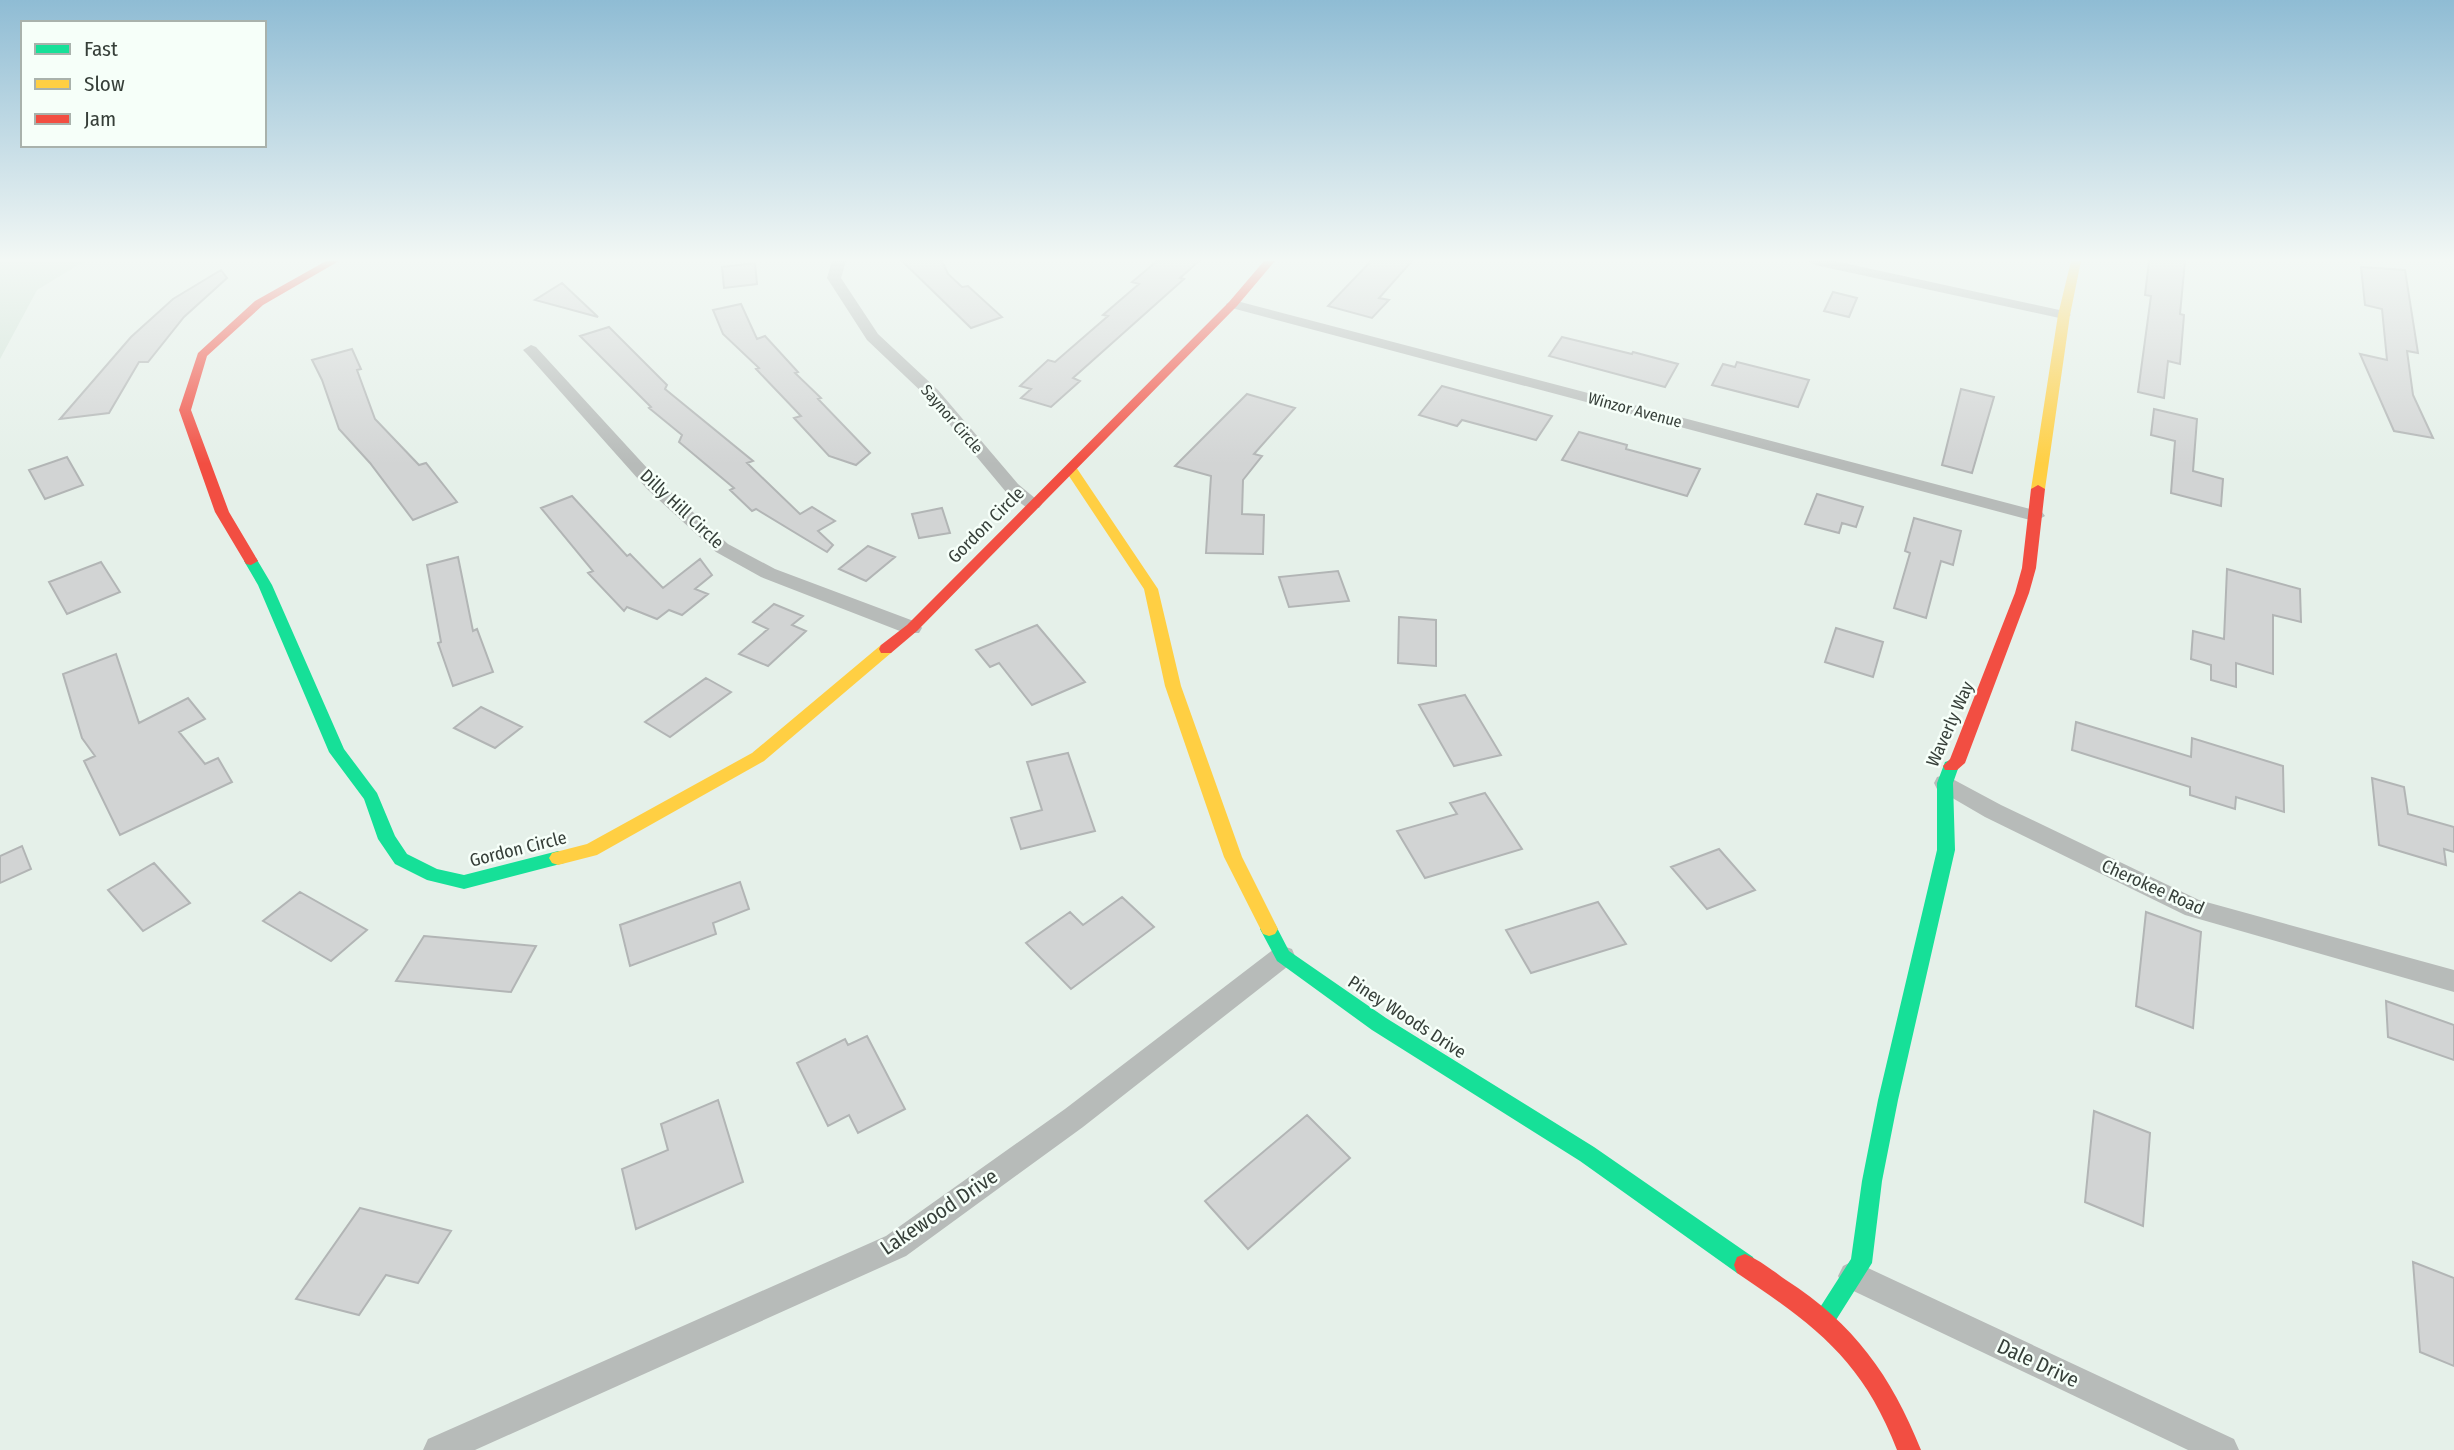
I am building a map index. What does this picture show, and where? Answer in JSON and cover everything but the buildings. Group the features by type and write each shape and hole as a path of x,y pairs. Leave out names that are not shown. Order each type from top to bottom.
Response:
{"street":[{"name":"Gordon Circle","path":"231,329 202,355 184,410 203,454 222,512 265,585 337,752 371,797 387,839 401,859 433,876 464,882 591,850 758,757 912,628 1209,329"},
{"name":"Saynor Circle","path":"867,329 872,337 932,393 1012,488 1033,504"},
{"name":"Winzor Avenue","path":"1326,329 2036,516"},
{"name":"Waverly Way","path":"1823,1320 1861,1263 1872,1181 1888,1100 1946,850 1945,783 1949,767 1956,763 1980,711 2023,598 2032,560 2031,540 2062,329"},
{"name":"Dilly Hill Circle","path":"531,350 653,485 722,548 768,573 912,628"},
{"name":"Piney Woods Drive","path":"1070,470 1151,589 1173,686 1229,845 1283,956 1379,1024 1587,1154 1823,1320 1861,1360 1902,1430 1909,1450"},
{"name":"Cherokee Road","path":"1945,783 1993,811 2193,908 2454,981"},
{"name":"Lakewood Drive","path":"439,1450 896,1246 1074,1118 1283,956"},
{"name":"Dale Drive","path":"1853,1276 2223,1450"}],"green space":[{"path":"0,329 16,329 0,359"}],"traffic: fast":[{"path":"251,561 265,585 337,752 371,797 387,839 401,859 433,875 464,882 558,858"},
{"path":"1823,1320 1861,1263 1872,1181 1888,1100 1946,850 1945,783 1951,766"},
{"path":"1269,929 1283,956 1379,1024 1587,1154 1745,1265"}],"traffic: slow":[{"path":"2038,489 2062,329"},
{"path":"1071,470 1151,589 1173,686 1233,857 1269,929"},
{"path":"558,858 591,850 758,757 886,649"}],"traffic: jam":[{"path":"231,329 202,355 185,410 222,512 251,561"},
{"path":"886,649 912,628 1209,329"},
{"path":"1951,766 1957,763 2022,593 2029,568 2038,489"},
{"path":"1745,1265 1815,1313 1838,1334 1885,1397 1909,1450"}]}
